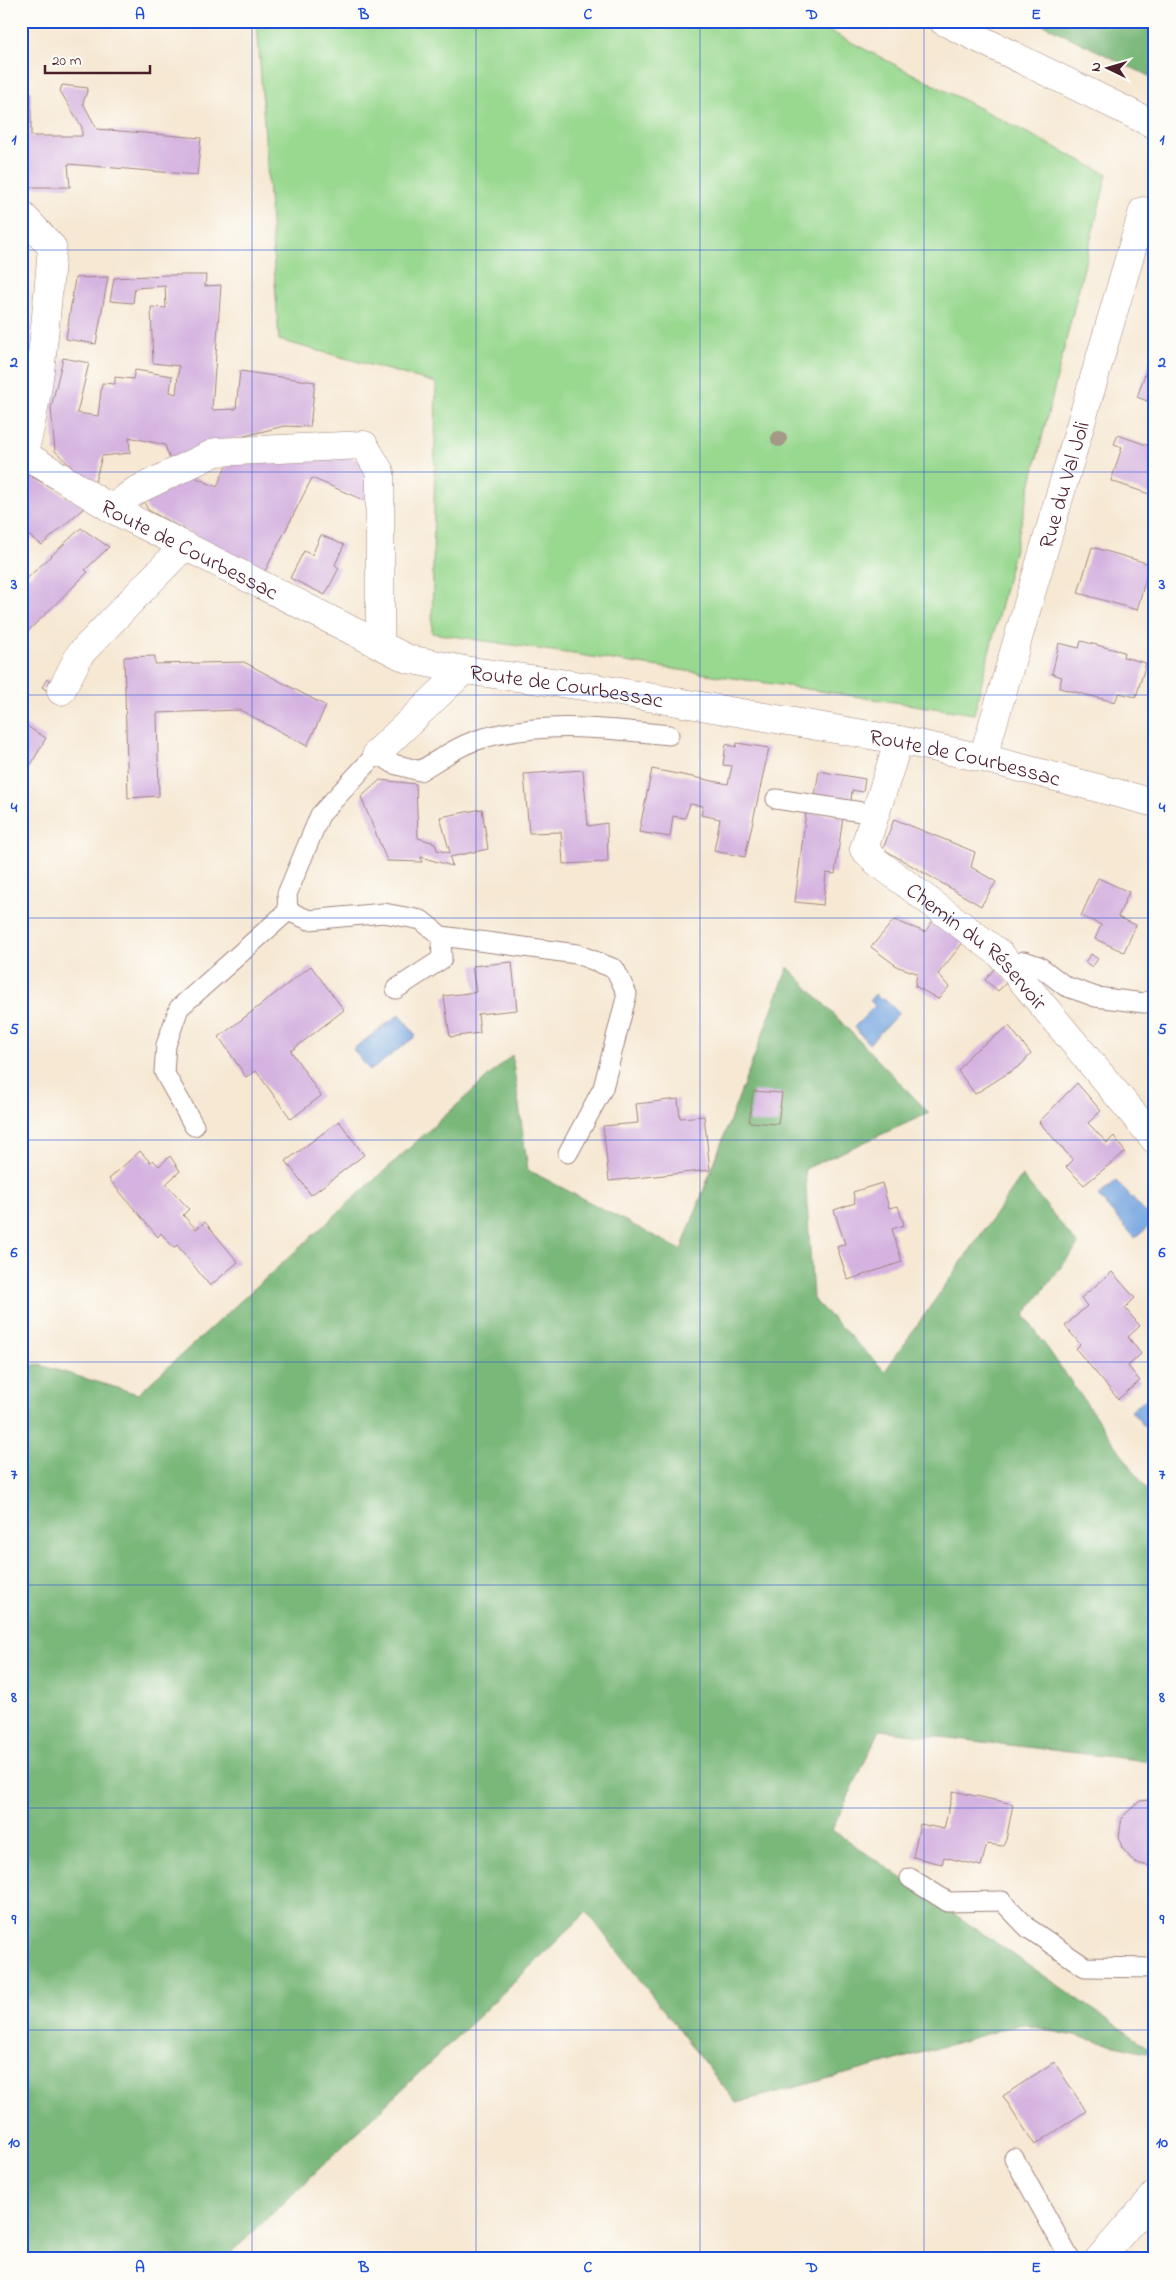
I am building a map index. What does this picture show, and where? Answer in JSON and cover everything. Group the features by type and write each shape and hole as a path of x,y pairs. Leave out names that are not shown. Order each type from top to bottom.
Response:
{"street":[{"path":"943,21 1155,125"},
{"name":"Rue du Val Joli","path":"982,758 1142,211"},
{"path":"21,214 52,247 44,350 32,423 22,453"},
{"path":"112,509 135,491 216,452 364,445 380,472 380,644"},
{"name":"Route de Courbessac","path":"22,453 112,509 408,659 464,670 590,687 900,740 982,758 1155,802"},
{"path":"61,691 80,654 184,546"},
{"path":"378,753 464,670"},
{"name":"Chemin du Réservoir","path":"900,740 864,849 876,862 1000,954 1155,1140"},
{"path":"1099,2259 1155,2195"}],"lane":[{"path":"288,911 287,894 320,815 378,753 394,764 420,771 472,741 533,727 582,727 669,735"},
{"path":"776,798 875,814"},
{"path":"288,911 308,920 384,912 421,920 441,936 576,954 616,969 627,994 603,1088 568,1152"},
{"path":"194,1126 164,1072 166,1045 179,1008 288,911"},
{"path":"396,989 442,959 441,936"},
{"path":"1012,969 1024,961 1039,966 1065,986 1096,997 1144,1003 1155,998"},
{"path":"910,1878 948,1902 1002,1902 1028,1928 1085,1967 1155,1968"},
{"path":"1014,2158 1070,2259"}],"green space":[{"path":"257,21 810,21 1107,174 974,714 432,633 436,383 279,340"},
{"path":"1036,21 1155,21 1155,79"},
{"path":"788,967 929,1113 805,1169 813,1299 885,1371 1022,1176 1078,1245 1024,1315 1155,1501 1155,1762 880,1730 832,1830 1155,2052 1155,2054 1021,2024 879,2065 736,2103 587,1912 225,2259 21,2259 21,1374 36,1364 138,1394 512,1055 528,1170 681,1250"}],"water":[{"path":"875,994 881,1000 883,998 899,1013 869,1044 854,1027 875,1006 870,1000"},
{"path":"400,1014 416,1036 370,1071 353,1049"},
{"path":"1116,1181 1154,1222 1135,1238 1098,1196"},
{"path":"1147,1398 1152,1404 1155,1402 1155,1431 1151,1434 1131,1411"}],"building":[{"path":"62,85 88,88 83,103 97,129 201,138 197,175 68,164 70,187 21,187 21,92 31,92 31,136 82,136 82,127 60,91"},
{"path":"206,275 205,286 221,285 212,410 236,409 240,371 315,382 310,427 284,426 197,448 170,460 165,445 129,437 130,453 102,456 95,482 78,473 55,451 51,408 63,358 89,363 77,413 98,416 102,383 115,384 115,377 133,379 135,370 172,376 170,392 176,394 179,366 153,363 151,307 166,308 165,286 135,288 133,303 110,301 114,278"},
{"path":"108,277 96,344 66,339 75,278"},
{"path":"21,310 24,330 21,330"},
{"path":"1155,348 1155,404 1137,397"},
{"path":"1118,435 1155,448 1155,496 1111,481 1122,447 1114,444"},
{"path":"348,456 361,461 369,476 368,502 312,478 264,573 148,510 141,496 190,475 217,487 227,463"},
{"path":"29,475 85,507 42,545 21,530 21,485"},
{"path":"81,528 109,547 85,570 88,572 21,638 21,584"},
{"path":"321,535 344,545 335,565 339,568 325,595 290,578 304,551 312,555"},
{"path":"1092,547 1150,564 1137,610 1078,593"},
{"path":"1081,641 1124,652 1123,657 1146,663 1136,697 1119,693 1115,702 1059,688 1062,677 1052,674 1059,643 1079,648"},
{"path":"155,656 155,664 244,662 326,706 307,746 240,710 157,713 159,796 128,798 124,657"},
{"path":"47,679 54,684 49,692 42,687"},
{"path":"25,725 46,738 29,768 21,764 21,727"},
{"path":"737,743 769,748 745,857 714,851 720,819 701,815 703,806 690,804 685,818 673,816 670,837 639,832 652,769 728,784 732,766 723,765 726,744 736,747"},
{"path":"583,770 588,826 607,823 608,862 563,864 561,832 529,833 524,774"},
{"path":"819,771 865,779 863,792 852,790 851,802 815,795"},
{"path":"380,780 416,784 418,838 435,843 437,850 450,853 440,817 482,809 488,849 450,857 452,866 421,857 422,862 387,861 361,797"},
{"path":"806,812 843,817 835,874 826,873 823,905 795,902"},
{"path":"894,819 975,852 971,867 996,882 981,906 883,849"},
{"path":"1098,878 1129,892 1118,917 1136,925 1124,952 1095,939 1101,925 1081,916"},
{"path":"937,915 965,940 938,974 949,987 938,999 915,986 917,973 898,967 871,947 894,920 925,932"},
{"path":"1091,954 1098,959 1092,967 1085,962"},
{"path":"512,962 517,1010 478,1014 480,1033 450,1037 444,996 476,992 472,966"},
{"path":"311,966 344,1010 291,1051 321,1096 291,1119 256,1071 246,1077 219,1037"},
{"path":"995,968 1008,981 998,991 985,980"},
{"path":"1009,1026 1031,1054 1021,1065 975,1094 958,1071 972,1053"},
{"path":"1077,1083 1101,1111 1088,1123 1107,1143 1114,1136 1125,1152 1084,1185 1066,1167 1073,1160 1039,1122"},
{"path":"753,1091 782,1093 778,1124 749,1122"},
{"path":"678,1099 680,1118 704,1116 710,1170 609,1181 603,1126 638,1123 636,1104"},
{"path":"339,1121 364,1155 311,1195 286,1161"},
{"path":"140,1151 150,1162 153,1160 159,1166 170,1156 180,1171 166,1184 189,1209 183,1215 196,1229 205,1222 238,1262 210,1286 177,1245 174,1248 161,1233 158,1237 109,1179"},
{"path":"882,1183 889,1208 898,1206 904,1225 892,1229 902,1262 848,1280 837,1247 845,1244 834,1210 855,1203 853,1192"},
{"path":"1112,1272 1135,1298 1125,1308 1140,1326 1128,1337 1141,1354 1128,1366 1140,1381 1118,1399 1076,1349 1080,1344 1065,1326 1087,1306 1081,1298"},
{"path":"953,1791 1013,1804 1006,1840 1002,1846 987,1844 981,1866 944,1857 942,1864 913,1857 920,1824 944,1829"},
{"path":"1155,1800 1155,1867 1135,1863 1122,1848 1119,1837 1122,1817 1140,1801"},
{"path":"1054,2062 1086,2111 1035,2145 1003,2096"}]}
